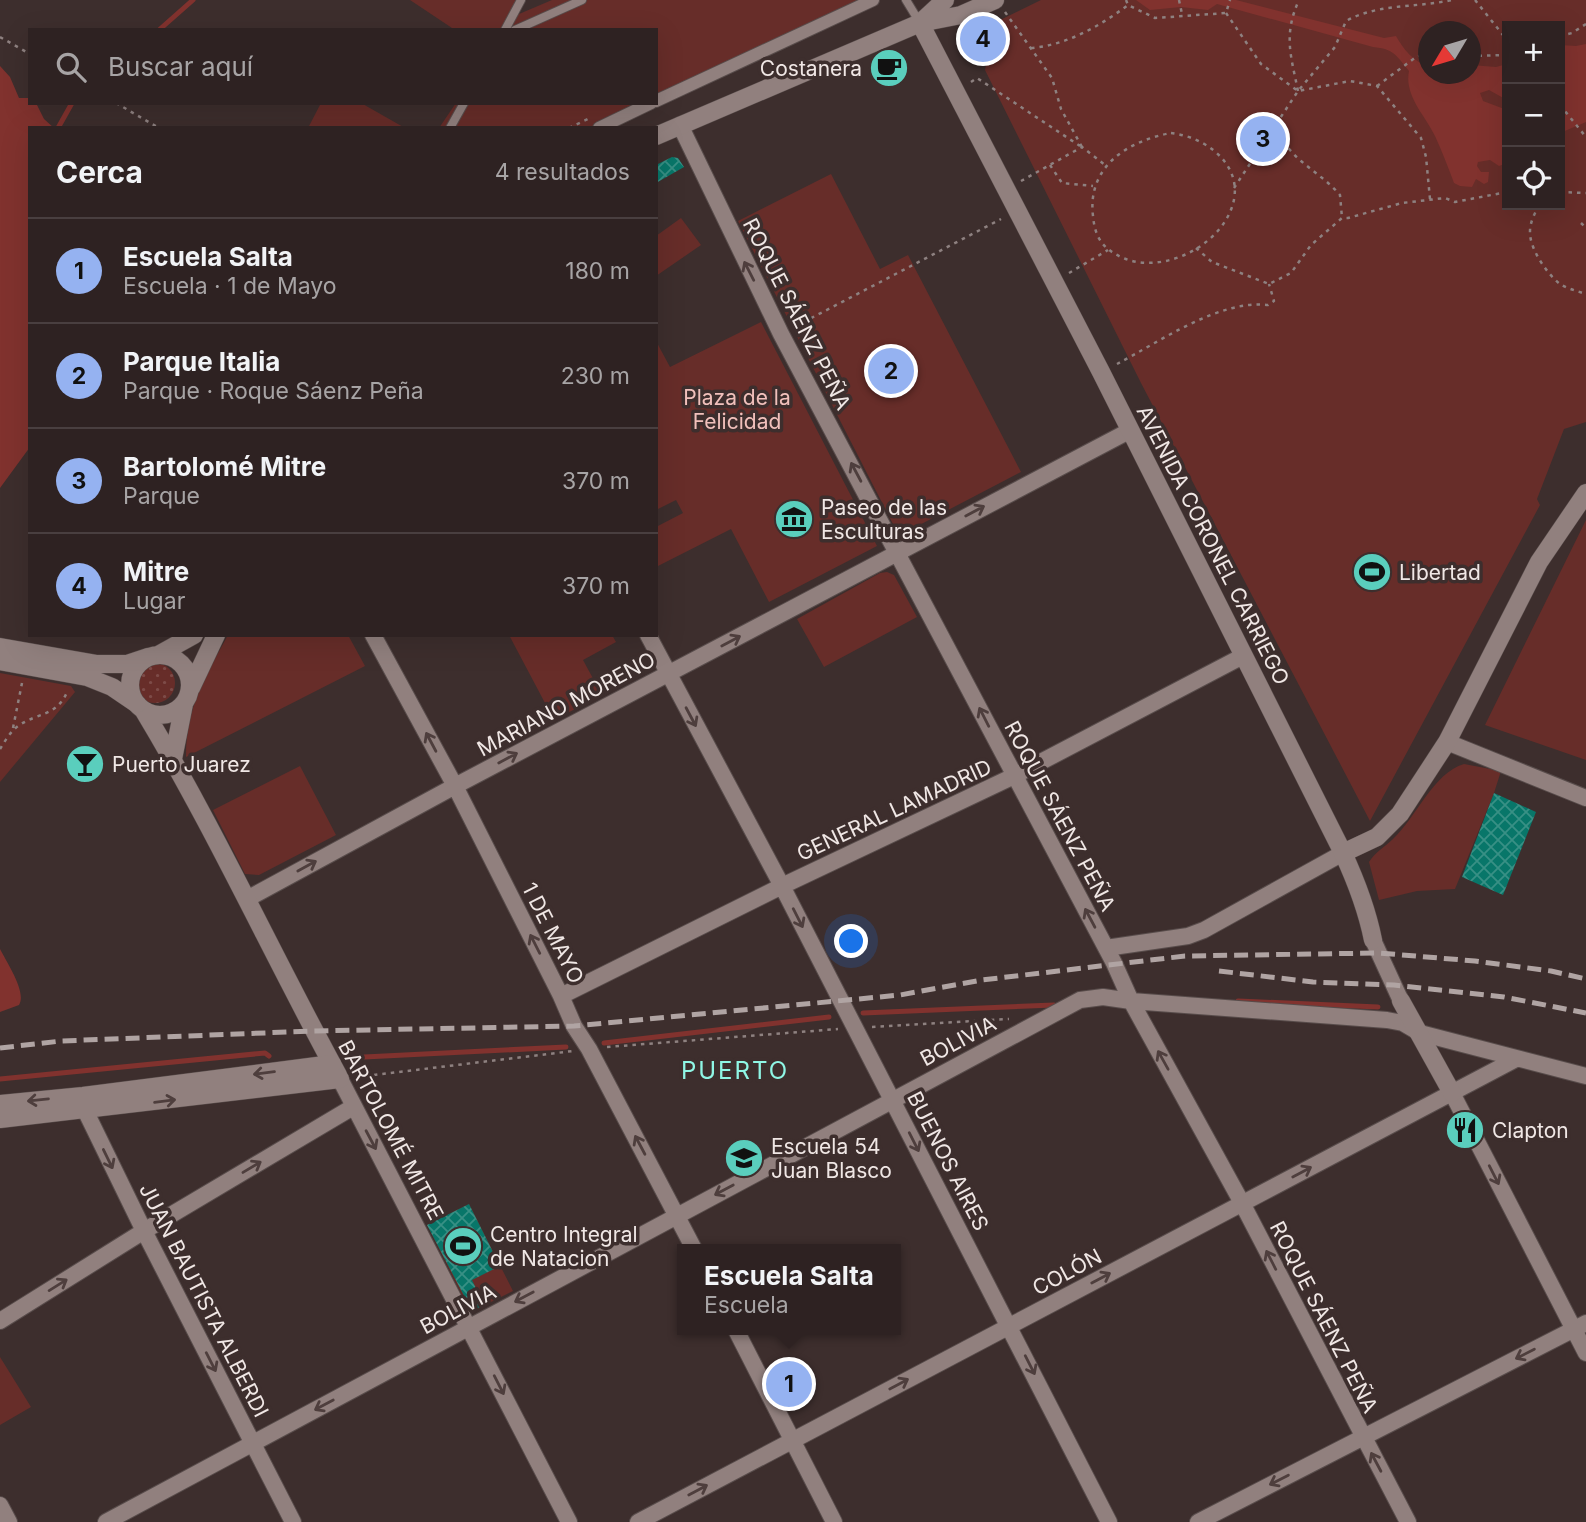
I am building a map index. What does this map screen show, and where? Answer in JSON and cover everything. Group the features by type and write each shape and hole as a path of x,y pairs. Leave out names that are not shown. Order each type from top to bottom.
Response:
{"street":[{"path":"658,100 873,0"},
{"path":"920,23 945,0"},
{"path":"658,135 920,23 999,5"},
{"name":"AVENIDA CORONEL CARRIEGO","path":"920,23 1101,372 1343,853 1354,876 1373,940 1401,1001 1452,1093"},
{"path":"603,126 647,105"},
{"name":"ROQUE SÁENZ PEÑA","path":"680,125 781,334 898,551 1106,948 1131,1002 1242,1203 1408,1522"},
{"name":"MARIANO MORENO","path":"247,899 455,786 1129,431"},
{"path":"1106,948 1188,936 1204,930 1377,837 1400,814 1447,742 1539,562 1586,493"},
{"path":"140,707 132,696 130,679 139,663 190,637"},
{"path":"0,661 87,677 112,687 140,707 162,715 178,710 188,696 215,637"},
{"name":"1 DE MAYO","path":"374,637 455,786 574,1026 589,1049 692,1244"},
{"name":"BUENOS AIRES","path":"649,637 782,886 1110,1522"},
{"path":"0,647 97,664 127,664 153,656 178,660 190,677 173,759"},
{"name":"GENERAL LAMADRID","path":"561,996 782,886 1014,776 1243,656"},
{"name":"BARTOLOMÉ MITRE","path":"140,707 173,759 247,899 569,1522"},
{"path":"1447,742 1586,798"},
{"name":"BOLIVIA","path":"106,1522 1080,1000 1103,997 1131,1002 1387,1020 1403,1023 1420,1033 1586,1076"},
{"name":"COLÓN","path":"638,1522 1516,1059"},
{"path":"0,1119 84,1103 336,1072"},
{"path":"1452,1093 1580,1326 1586,1353"},
{"path":"0,1104 84,1103"},
{"name":"JUAN BAUTISTA ALBERDI","path":"84,1103 144,1231 293,1522"},
{"path":"0,1321 144,1231 353,1107"},
{"path":"1198,1522 1580,1326"},
{"path":"739,1335 834,1522"},
{"path":"0,1504 9,1522"}],"lane":[{"path":"506,28 521,0"},
{"path":"519,28 582,0"},
{"path":"906,0 920,23"},
{"path":"451,126 463,105"}],"path":[{"path":"1126,0 1128,5 1154,18 1208,16 1227,11"},
{"path":"1179,0 1182,15"},
{"path":"1230,0 1227,11 1261,64 1298,91 1350,81 1377,86 1421,138 1426,157 1430,199"},
{"path":"1298,91 1289,51 1290,26 1299,0"},
{"path":"1234,188 1298,91 1339,40 1346,21 1367,11 1452,0"},
{"path":"1475,0 1502,34"},
{"path":"999,5 1052,78 1061,109 1082,147"},
{"path":"1031,48 1052,45 1102,24 1128,5"},
{"path":"1565,35 1586,24"},
{"path":"0,37 28,53"},
{"path":"1481,56 1502,55"},
{"path":"1377,86 1418,56"},
{"path":"955,91 977,78 1105,165"},
{"path":"120,105 156,126"},
{"path":"1565,111 1586,137"},
{"path":"1276,124 1290,153 1314,170 1340,195 1342,218"},
{"path":"1171,133 1184,135 1208,145 1218,153 1231,173 1234,188 1227,218 1209,240 1181,256 1149,264 1123,258 1108,250 1095,230 1092,208 1094,186 1105,165 1143,141 1171,133"},
{"path":"1006,189 1082,147"},
{"path":"1050,164 1062,183 1094,186"},
{"path":"1565,192 1586,193"},
{"path":"1196,248 1212,262 1269,284 1291,273 1311,245 1342,218 1389,205 1445,198 1455,202 1502,193"},
{"path":"1537,210 1530,229 1537,254 1550,275 1559,283 1568,289 1586,294"},
{"path":"781,334 1017,211"},
{"path":"1581,223 1586,228"},
{"path":"1054,281 1108,250"},
{"path":"1101,372 1221,312 1245,305 1268,305 1274,301 1269,284"},
{"path":"0,749 13,730 21,724 43,717 59,706 69,684"},
{"path":"336,1072 854,1028 1021,1018"}],"green space":[{"path":"410,0 517,0 503,28 452,28"},
{"path":"552,0 862,0 658,105 658,28 505,28 512,17"},
{"path":"1041,0 1586,0 1586,422 1564,429 1537,499 1540,505 1370,821 1141,383 985,70 994,23"},
{"path":"320,105 365,105 401,126 309,126"},
{"path":"455,105 658,105 617,126 440,126"},
{"path":"831,174 880,269 908,255 1021,472 906,532 900,531 893,524 738,221"},
{"path":"681,218 701,245 658,275 658,235"},
{"name":"Plaza de la Felicidad","path":"761,322 877,546 769,602 731,529 658,566 658,526 683,513 676,500 658,509 658,345 670,367"},
{"path":"1586,520 1586,760 1485,725"},
{"path":"880,573 894,575 917,617 824,667 797,619"},
{"path":"227,637 349,637 365,666 186,757 189,723 205,679"},
{"path":"510,637 613,637 616,642 583,660 602,695 554,720"},
{"path":"155,663 163,664 169,669 174,675 174,691 169,697 163,702 155,703 147,702 141,697 136,691 135,683 136,675 141,669 147,664"},
{"path":"0,673 71,686 75,692 0,782"},
{"path":"1464,764 1501,771 1455,889 1417,891 1379,900 1369,862 1401,830 1434,786 1453,769"},
{"path":"300,766 336,835 259,875 245,874 213,810"},
{"name":"Centro Integral de Natacion","path":"469,1204 513,1291 473,1311 469,1309 427,1225"},
{"path":"0,1357 31,1407 0,1425"}],"shaded area":[{"path":"1136,0 1236,0 1384,38 1396,36 1409,54 1418,61 1418,84 1481,84 1481,66 1502,65 1502,97 1489,90 1480,93 1483,101 1502,108 1502,165 1499,166 1490,160 1478,162 1477,166 1481,172 1489,172 1488,182 1484,184 1476,179 1472,187 1454,183 1435,136 1412,97 1409,71 1386,49 1217,4 1208,10 1181,7 1150,10"},
{"path":"1586,44 1586,122 1565,131 1565,45"},
{"path":"0,66 10,77 19,98 28,98 28,105 37,105 44,119 52,126 28,126 28,450 0,488"},
{"path":"0,949 15,977 21,999 19,1005 0,1012"}],"building":[{"path":"672,157 678,158 684,167 658,182 658,164"},
{"path":"1494,793 1536,812 1503,895 1462,877"},
{"name":"Centro Integral de Natacion","path":"469,1204 500,1266 472,1280 484,1305 472,1311 427,1225"}],"waterway":[{"path":"161,28 193,0"},
{"path":"59,126 71,105"},
{"path":"1238,1001 1378,1007"},
{"path":"863,1013 1054,1005"},
{"path":"604,1043 829,1017"},
{"path":"344,1058 566,1047"},
{"path":"0,1079 265,1053 269,1056"}],"railway":[{"path":"0,1048 61,1041 313,1031 574,1026 900,995 982,980 1185,956 1379,953 1475,961 1551,971 1586,979"},
{"path":"1219,971 1313,982 1394,985 1504,997 1586,1013"}],"place":[{"name":"Mitre","path":"983,39"},
{"name":"Costanera","path":"889,68"},
{"name":"Bartolomé Mitre","path":"1263,139"},
{"name":"Parque Italia","path":"891,371"},
{"name":"Paseo de las Esculturas","path":"794,519"},
{"name":"Libertad","path":"1372,572"},
{"name":"Puerto Juarez","path":"85,764"},
{"name":"Clapton","path":"1465,1130"},
{"name":"Escuela 54 Juan Blasco","path":"744,1158"},
{"name":"Centro Integral de Natacion","path":"463,1246"},
{"name":"Escuela Salta","path":"789,1384"}],"district":[{"name":"PUERTO","path":"735,1070"}]}
